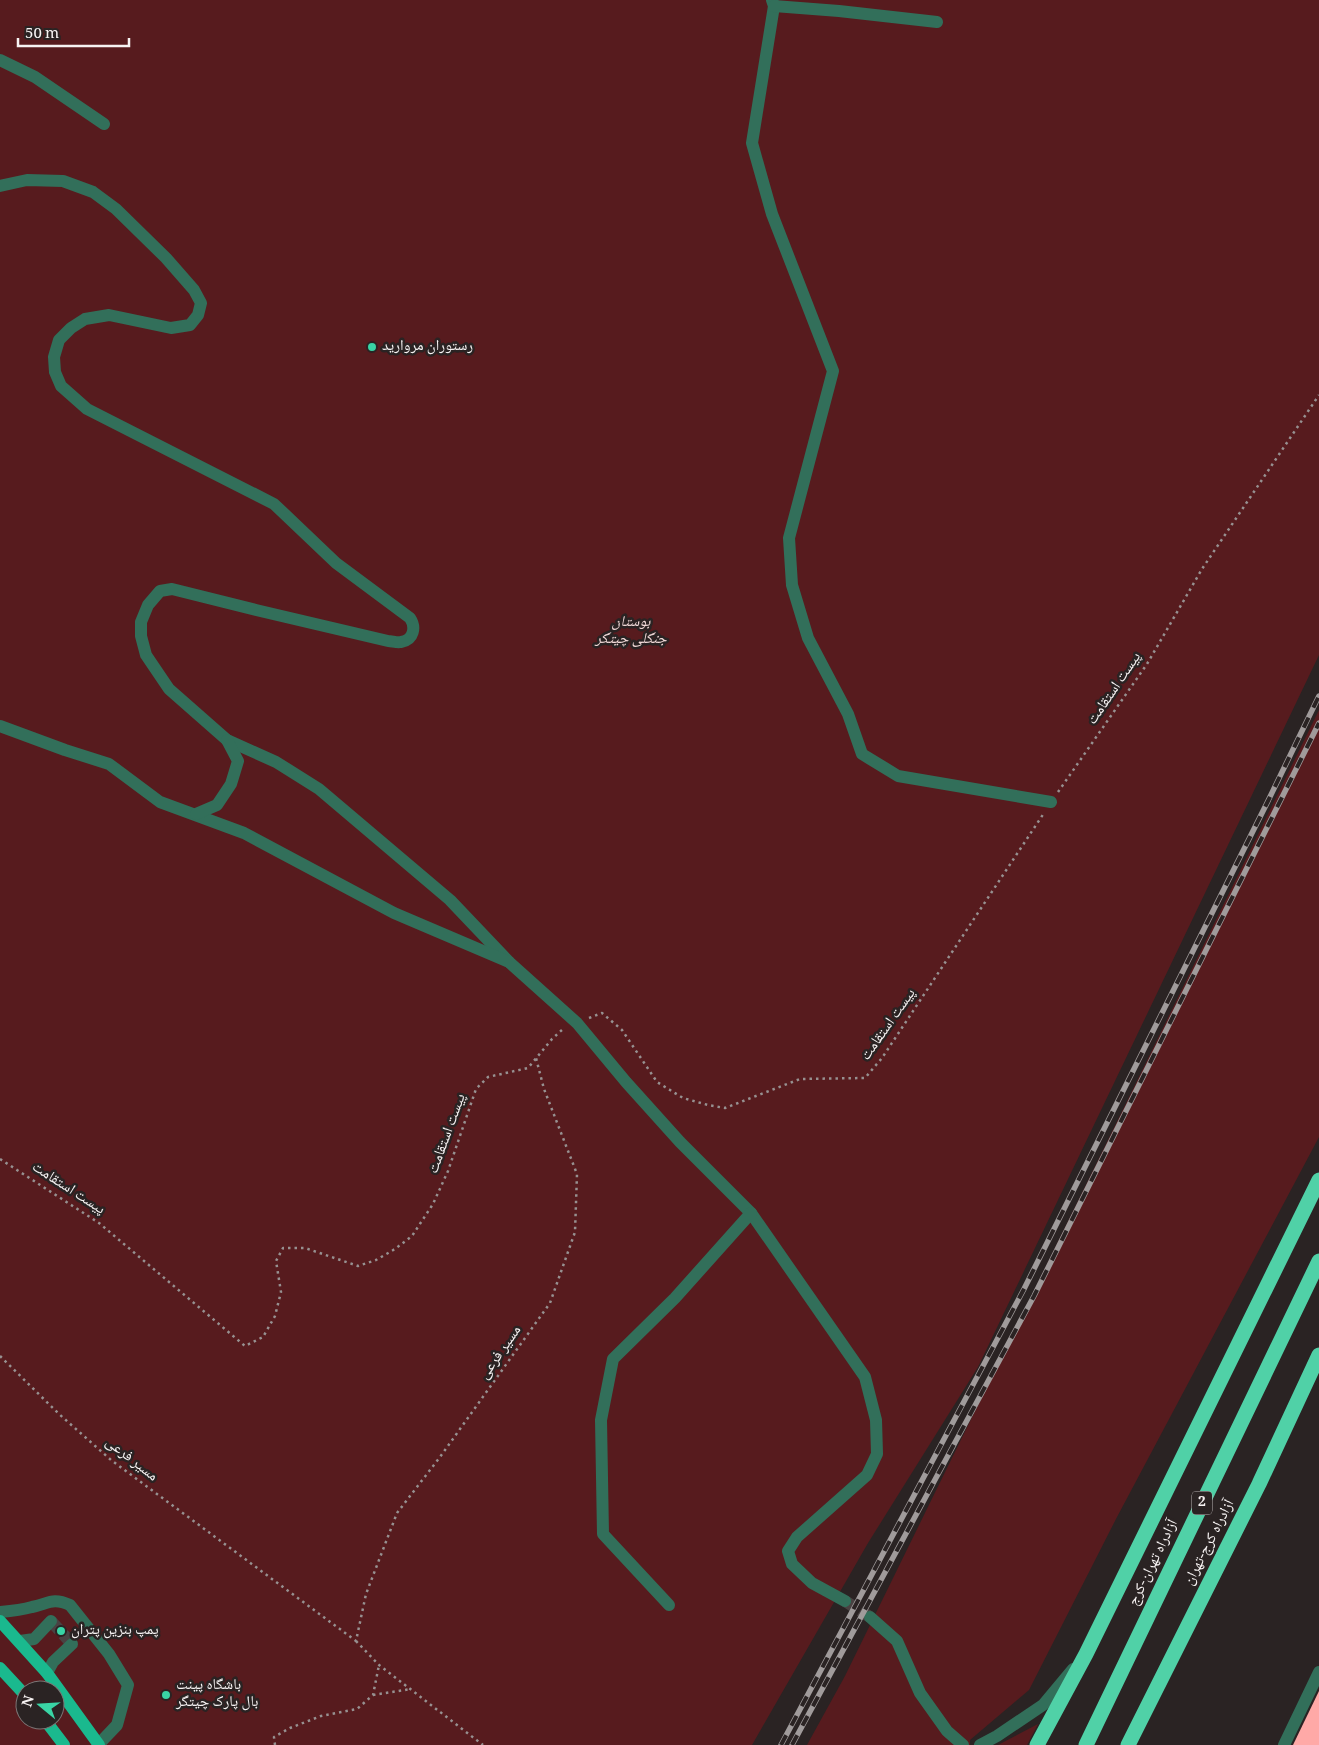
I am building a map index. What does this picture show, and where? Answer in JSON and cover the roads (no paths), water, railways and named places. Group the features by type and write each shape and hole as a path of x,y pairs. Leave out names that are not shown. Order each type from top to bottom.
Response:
{"highway":[{"path":"1037,1745 1086,1654 1319,1180"},
{"name":"آزادراه تهران-کرج","path":"1086,1745 1319,1262"},
{"name":"آزادراه کرج-تهران","path":"1128,1745 1259,1484 1319,1355"}],"main road":[{"path":"0,1621 47,1673 99,1744"},
{"path":"0,1668 15,1684"},
{"path":"53,1730 64,1745"}],"street":[{"path":"937,22 773,3 752,143 772,214 832,371 789,538 792,585 808,638 848,714 862,754 898,776 1051,802"},
{"path":"0,60 35,77 104,124"},
{"path":"0,186 27,180 63,182 93,192 116,209 166,258 194,290 201,303 198,315 190,325 171,328 109,315 85,319 71,328 59,340 54,357 55,372 61,386 87,409 274,504 336,563 410,618 414,623 414,632 410,638 402,642 388,641 172,588 160,591 148,605 142,622 141,636 146,655 170,689 227,740 276,762 318,790 450,900 509,962 576,1023 680,1142 751,1213 865,1377 876,1420 877,1454 867,1474 797,1537 788,1551 792,1564 812,1582 845,1601"},
{"path":"0,726 109,764 160,802 244,833 394,913 509,962"},
{"path":"196,814 218,805 231,784 238,761 227,740"},
{"path":"669,1604 603,1534 601,1420 613,1359 675,1298 751,1213"},
{"path":"0,1612 35,1607 49,1601 61,1601 70,1605 109,1654 128,1685 117,1725 99,1744"},
{"path":"870,1618 897,1642 920,1693 947,1731 963,1745"},
{"path":"20,1641 34,1639 51,1621"},
{"path":"47,1673 53,1662 72,1644"},
{"path":"980,1745 997,1736 1043,1705 1086,1654"},
{"path":"1284,1745 1319,1672"}],"tunnel":[{"path":"845,1601 870,1617"},
{"path":"51,1621 72,1644"}],"railway":[{"path":"781,1745 1024,1289 1319,696"},
{"path":"792,1745 1034,1296 1319,723"}],"place":[{"name":"رستوران مروارید","path":"372,347"},
{"name":"پمپ بنزین پتران","path":"61,1631"},
{"name":"باشگاه پینت بال پارک چیتگر","path":"166,1695"}],"park label":[{"name":"بوستان جنگلی چیتگر","path":"631,632"}]}
